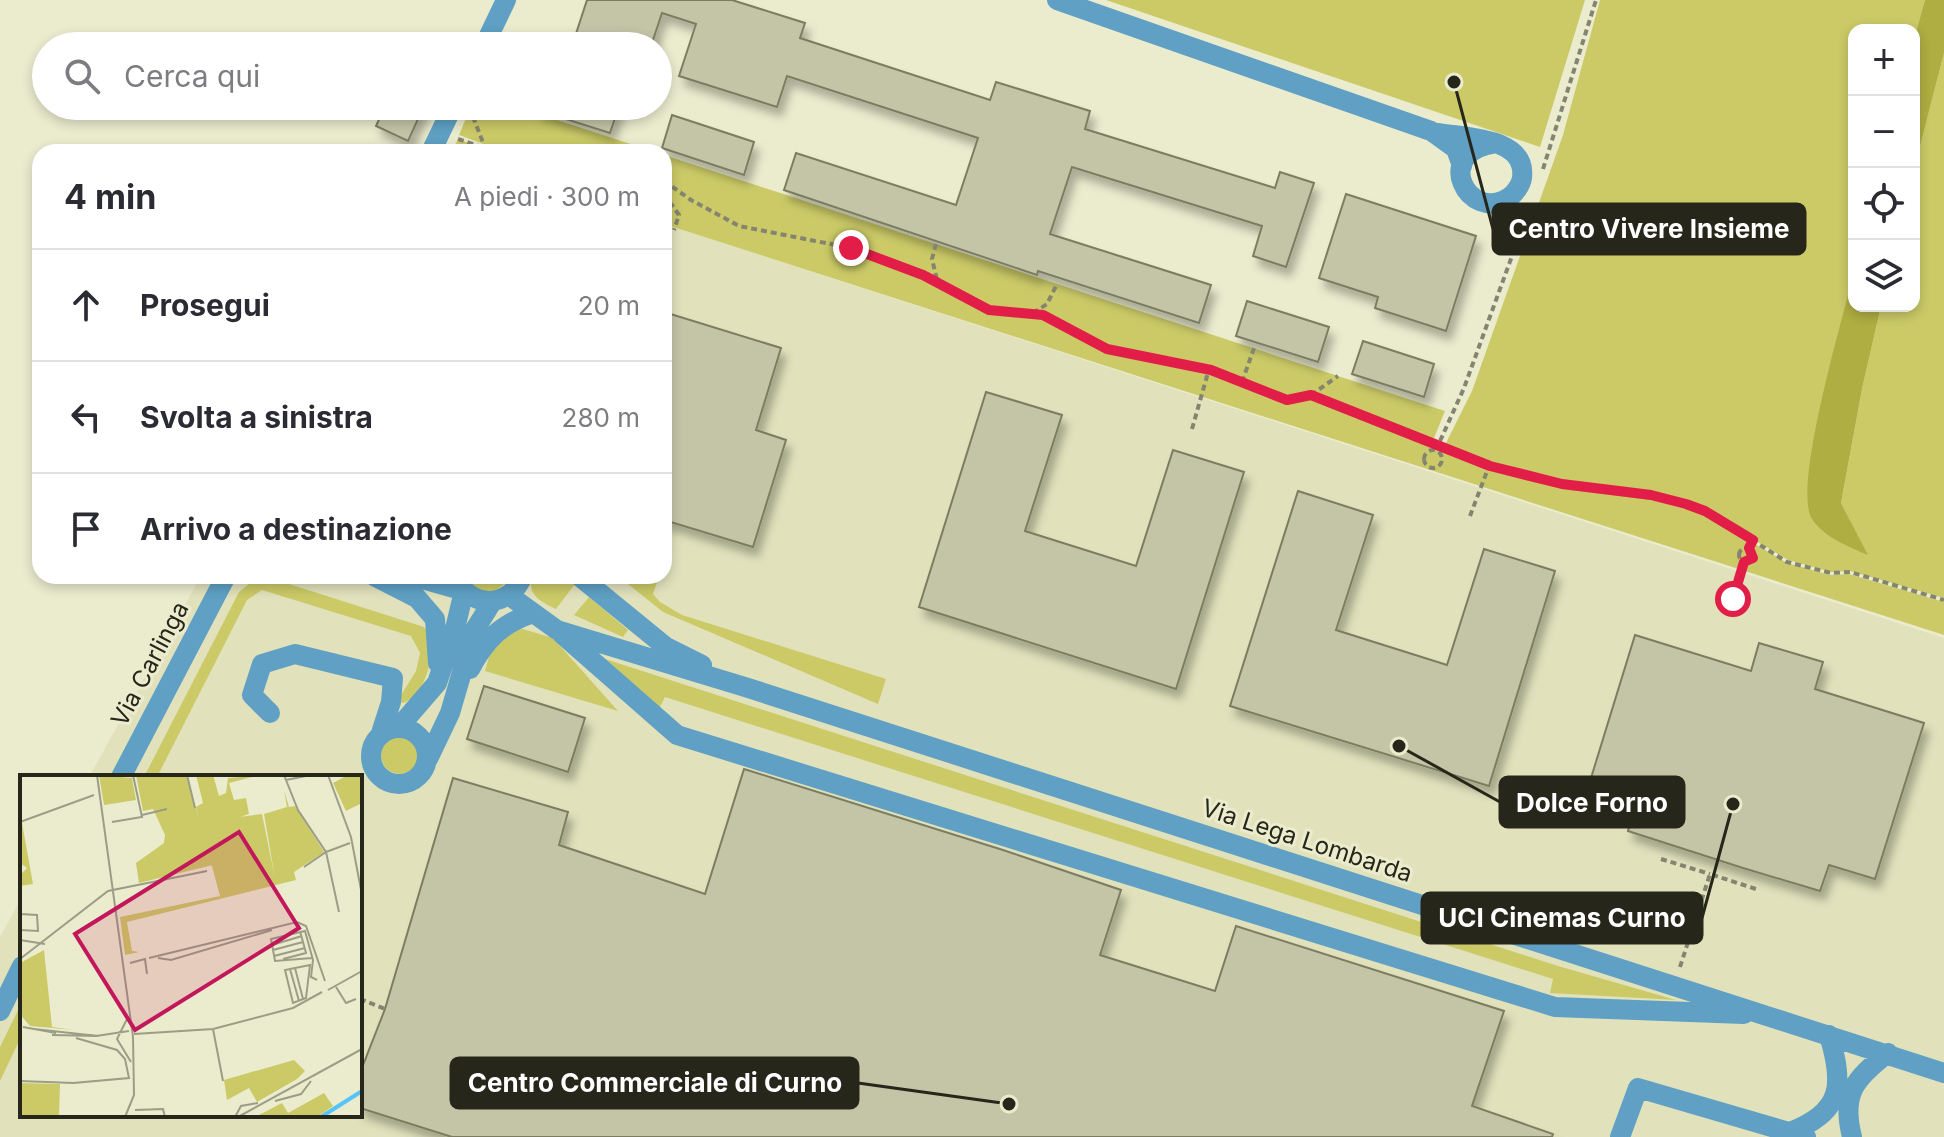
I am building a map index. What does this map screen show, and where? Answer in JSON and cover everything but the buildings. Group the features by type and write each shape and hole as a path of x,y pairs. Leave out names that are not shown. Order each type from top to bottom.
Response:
{"street":[{"path":"491,32 506,0"},
{"path":"1057,0 1431,131 1496,143 1511,150 1520,161 1522,180 1513,196 1499,203 1480,202 1467,192 1461,178 1462,166 1468,154 1479,145 1496,143"},
{"path":"435,144 446,120"},
{"path":"1431,131 1456,149 1462,166"},
{"name":"Via Carlinga","path":"122,775 222,584"},
{"path":"390,584 417,598 435,619 439,654 437,683"},
{"path":"460,584 454,633 437,683 371,749 372,767 381,780 396,785 411,783 423,773 481,648 510,621 533,613"},
{"name":"Via Lega Lombarda","path":"461,584 482,601 501,599 533,613 557,630 745,687 1944,1073"},
{"path":"450,713 474,631 501,599 520,584"},
{"name":"Via Lega Lombarda","path":"589,584 666,647 745,687"},
{"path":"557,630 677,735 1555,1007 1769,1015"},
{"path":"270,713 252,695 262,664 295,654 393,678 390,730"},
{"path":"390,730 414,732 425,743 428,759"},
{"path":"0,1011 11,981"},
{"path":"1620,1137 1638,1088 1798,1135 1826,1111 1836,1092 1839,1071 1829,1035"},
{"path":"1852,1137 1847,1117 1849,1096 1859,1077 1888,1053"}],"path":[{"path":"1540,179 1596,0"},
{"path":"474,120 483,144"},
{"path":"441,131 470,144"},
{"path":"672,187 739,226 851,248 923,275 989,310 1043,315 1107,349 1209,369 1287,400 1311,395 1338,376"},
{"path":"672,205 679,215 674,230"},
{"path":"1437,448 1424,456 1424,462 1431,468 1437,467 1442,460 1437,448 1464,388 1529,209"},
{"path":"936,244 932,259 938,284"},
{"path":"1031,314 1047,304 1057,284"},
{"path":"1242,382 1254,348"},
{"path":"1192,429 1209,369"},
{"path":"1311,395 1437,448 1490,466 1562,484 1651,495 1686,504 1705,511 1787,562 1831,573 1850,572 1944,600"},
{"path":"1470,516 1490,466"},
{"path":"1733,599 1744,562 1753,558 1749,548 1753,540"},
{"path":"1744,562 1739,552 1749,548"},
{"path":"1661,859 1759,890"},
{"path":"1674,985 1710,874"},
{"path":"362,1000 385,1009"}],"shaded area":[{"path":"1106,0 1585,0 1540,147"},
{"path":"1600,0 1925,0 1918,24 1848,24 1848,303 1808,500 1822,529 1838,541 1867,554 1841,503 1880,312 1920,312 1920,147 1944,53 1944,598 1850,571 1831,572 1788,560 1705,510 1686,502 1651,493 1563,482 1490,464 1444,447 1472,391 1563,135"},
{"path":"1925,0 1944,0 1944,53 1920,147 1920,24"},
{"path":"465,120 557,120 630,144 483,144 459,135"},
{"path":"458,139 472,144 456,144"},
{"path":"672,158 1445,411 1430,448 1491,469 1561,486 1650,499 1704,514 1787,563 1830,575 1849,574 1944,602 1944,635 672,227"},
{"path":"672,227 1944,638 1944,1137 0,1137 0,937 20,901 20,1117 362,1117 362,775 90,775 197,584 672,584"},
{"path":"1848,295 1848,312 1880,312 1841,503 1868,555 1824,532 1812,519 1808,501 1814,438"},
{"path":"249,584 289,584 424,627 435,644 421,687 403,703 398,700 416,671 420,653 411,636 262,590 247,600 158,775 145,775 239,592"},
{"path":"472,584 504,584 493,593 476,589"},
{"path":"531,584 575,584 556,609 540,600"},
{"path":"628,584 656,584 653,594 682,615 886,679 878,704 663,612"},
{"path":"589,597 628,630 623,637 574,615"},
{"path":"516,627 553,638 618,711 485,671 490,653"},
{"path":"602,658 1558,966 1676,1000 1550,993 1553,979 665,697 659,709"},
{"path":"400,736 413,742 419,755 413,768 400,774 387,768 381,755 387,742"},
{"path":"20,1006 20,1039 0,1081 0,1047"}],"place":[{"name":"Centro Vivere Insieme","path":"1454,82"},
{"name":"Dolce Forno","path":"1399,746"},
{"name":"UCI Cinemas Curno","path":"1733,804"},
{"name":"Centro Commerciale di Curno","path":"1009,1104"}],"route":[{"path":"851,248 923,275 989,310 1043,315 1107,349 1211,370 1287,400 1311,395 1490,466 1562,484 1651,495 1705,511 1753,540 1749,548 1753,558 1744,562 1733,599"}]}
